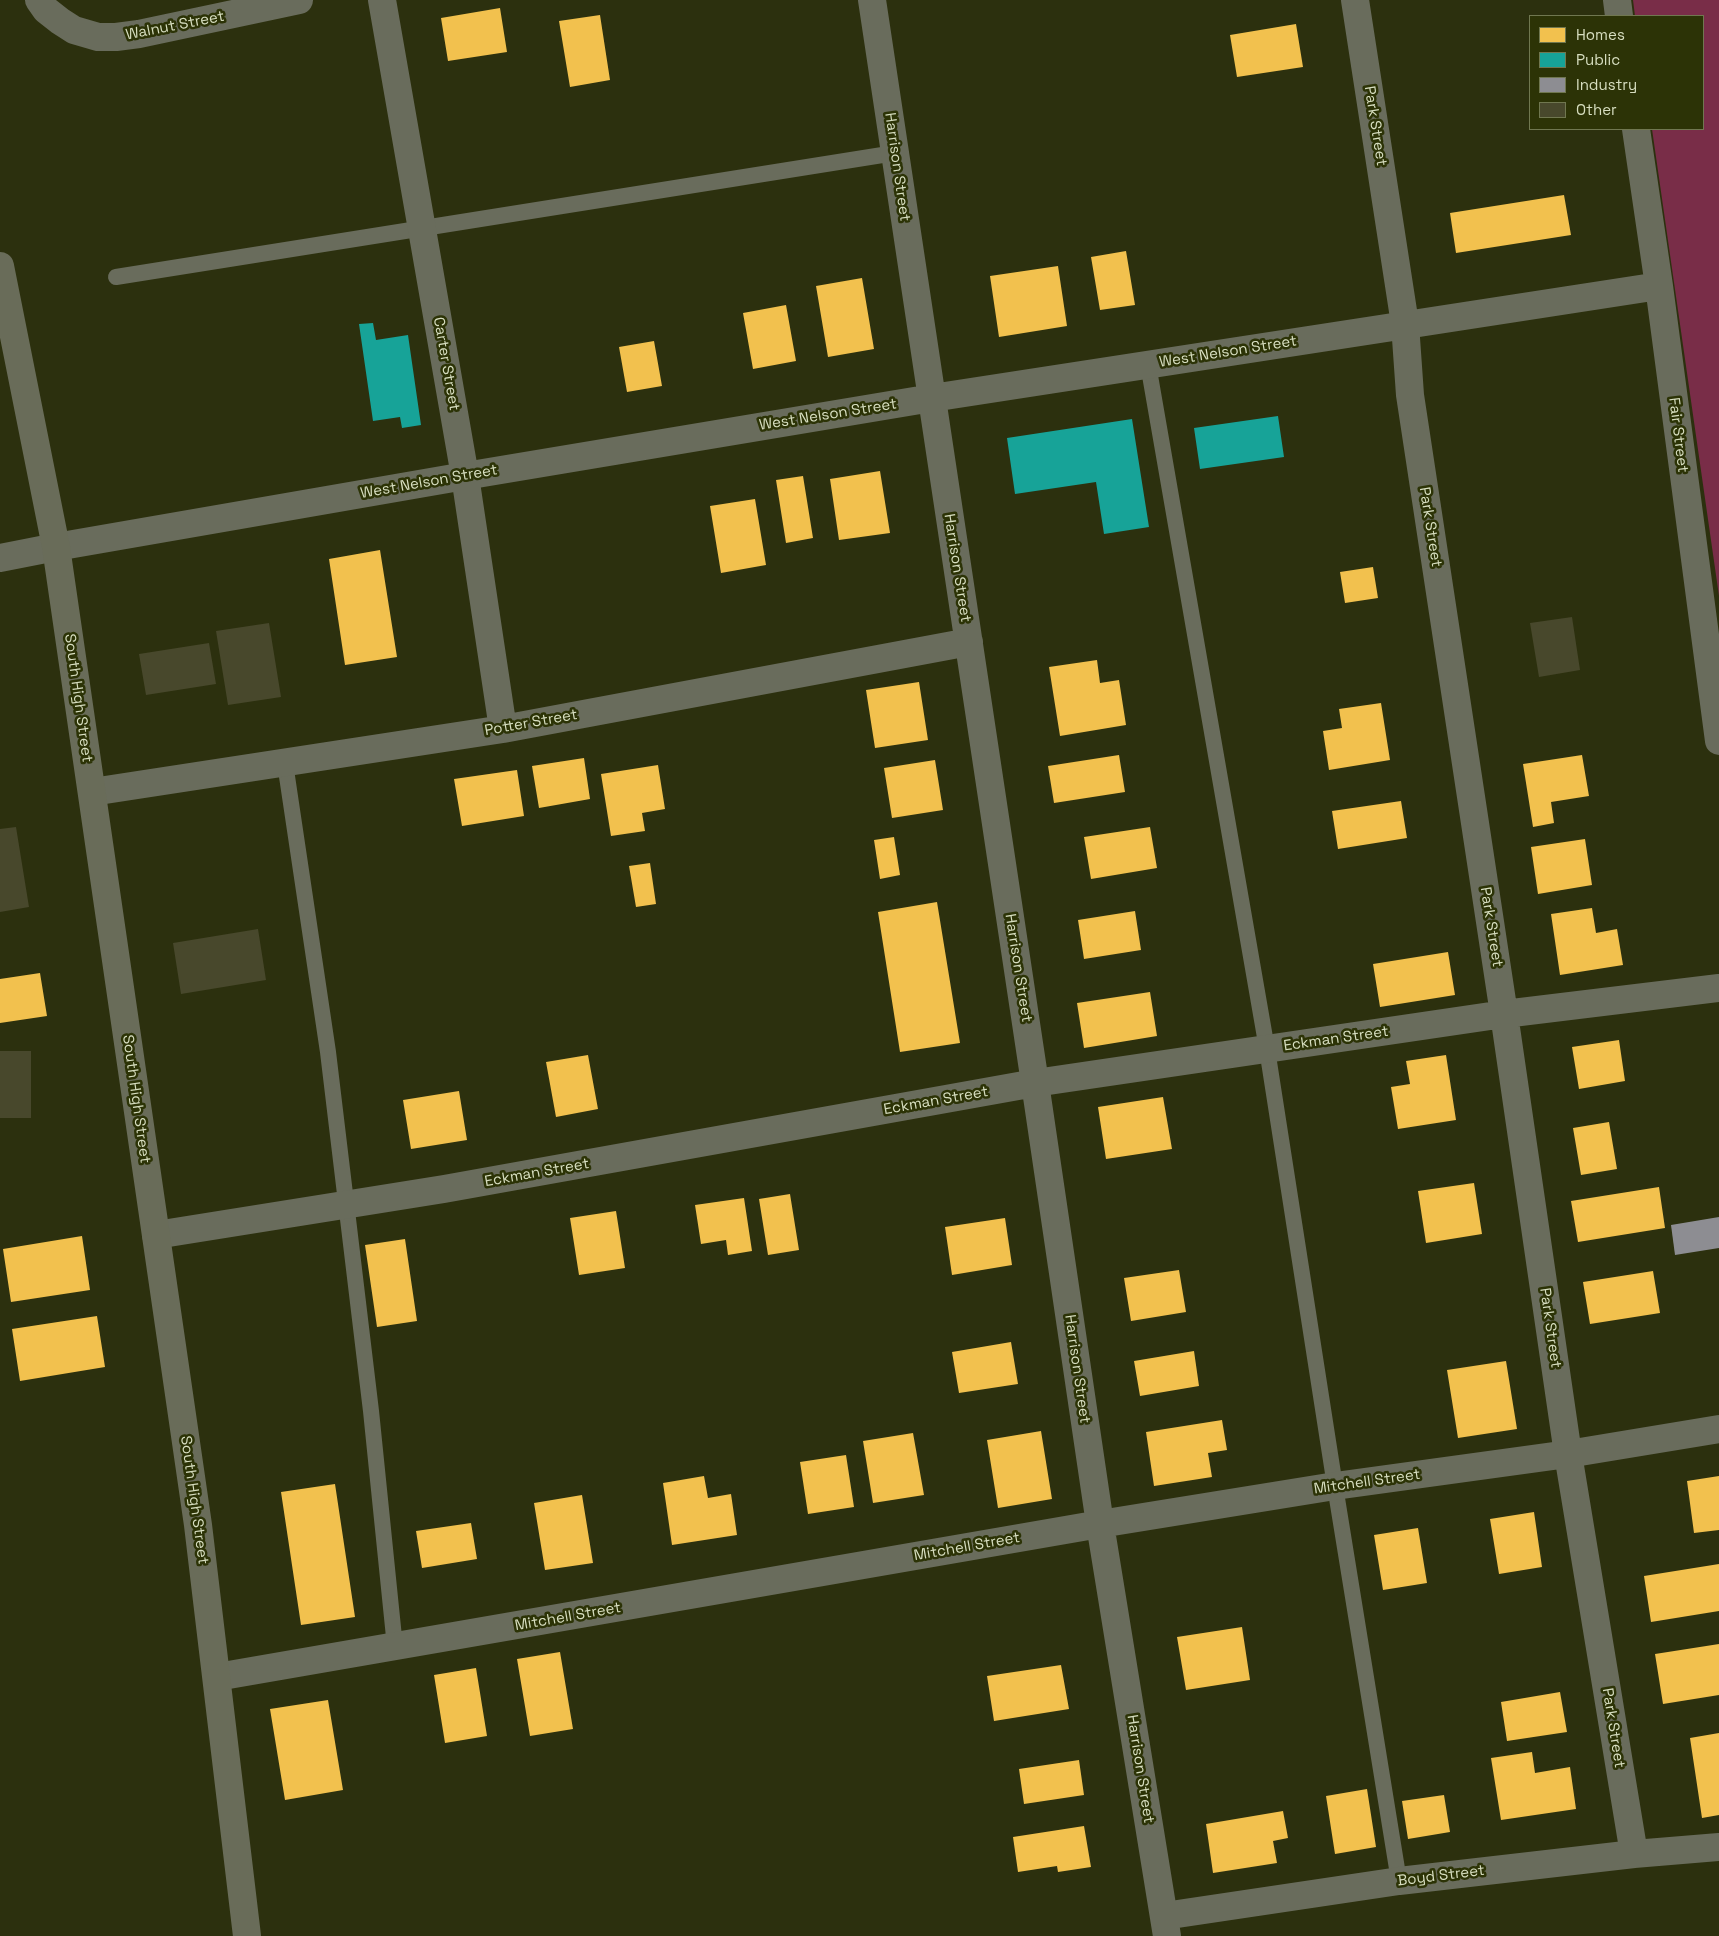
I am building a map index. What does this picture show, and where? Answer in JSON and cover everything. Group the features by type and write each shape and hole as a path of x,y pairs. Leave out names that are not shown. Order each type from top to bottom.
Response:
{"main road":[{"name":"South High Street","path":"0,266 56,547 198,1524 247,1936"}],"street":[{"name":"Walnut Street","path":"47,8 67,26 81,33 98,37 116,37 139,34 299,0"},
{"name":"Carter Street","path":"382,0 465,476 503,729"},
{"name":"Harrison Street","path":"872,0 1036,1083 1100,1524 1166,1926"},
{"name":"Park Street","path":"1355,0 1405,324 1410,395 1504,1014 1568,1454 1634,1854"},
{"path":"1617,0 1619,15"},
{"name":"Fair Street","path":"1636,130 1659,286 1719,741"},
{"name":"West Nelson Street","path":"0,558 465,476 932,398 1659,286"},
{"name":"Potter Street","path":"92,792 503,729 968,642"},
{"name":"Eckman Street","path":"156,1235 444,1189 1036,1083 1504,1014 1719,988"},
{"name":"Mitchell Street","path":"217,1677 1100,1524 1335,1486 1568,1454 1719,1429"},
{"name":"Boyd Street","path":"1166,1926 1399,1881 1634,1854 1719,1848"}],"lane":[{"path":"116,277 422,227 895,154"},
{"path":"1148,364 1267,1049 1399,1881"},
{"path":"286,763 328,1052 371,1410 395,1646"}],"shaded area":[{"path":"1633,0 1719,0 1719,596 1652,130 1704,130 1704,15 1635,15"}],"building: Homes":[{"path":"500,8 507,52 448,61 441,18"},
{"path":"600,15 610,80 570,87 559,21"},
{"path":"1296,24 1303,67 1237,77 1230,35"},
{"path":"1564,195 1571,235 1456,253 1450,213"},
{"path":"1126,251 1135,305 1100,310 1091,257"},
{"path":"1058,266 1067,326 999,337 990,276"},
{"path":"862,278 874,349 828,357 816,286"},
{"path":"786,305 796,361 753,369 743,313"},
{"path":"654,341 662,386 627,392 619,347"},
{"path":"880,471 890,533 839,540 830,479"},
{"path":"803,476 813,538 786,543 776,480"},
{"path":"755,499 766,565 721,573 710,506"},
{"path":"380,550 397,657 345,665 329,559"},
{"path":"1373,567 1378,598 1345,603 1340,572"},
{"path":"1097,660 1100,683 1119,680 1126,725 1060,736 1049,667"},
{"path":"919,682 928,740 875,748 866,690"},
{"path":"1381,703 1390,760 1329,770 1323,731 1342,728 1339,709"},
{"path":"1119,755 1125,792 1054,803 1048,766"},
{"path":"1582,755 1589,796 1551,802 1554,823 1533,827 1523,764"},
{"path":"584,758 590,799 539,808 532,766"},
{"path":"935,760 943,810 892,818 884,768"},
{"path":"658,765 665,809 642,813 645,831 611,836 601,774"},
{"path":"517,770 524,816 462,826 454,779"},
{"path":"1401,801 1407,838 1338,849 1332,811"},
{"path":"1150,827 1157,868 1091,879 1084,837"},
{"path":"894,837 900,875 880,879 874,840"},
{"path":"1585,839 1592,885 1538,894 1531,847"},
{"path":"650,863 656,904 636,907 629,866"},
{"path":"937,902 960,1043 900,1052 878,912"},
{"path":"1592,908 1596,933 1617,929 1623,965 1560,975 1551,914"},
{"path":"1135,911 1141,950 1084,959 1078,920"},
{"path":"1448,952 1455,995 1380,1007 1373,964"},
{"path":"40,973 47,1016 0,1023 0,979"},
{"path":"1150,992 1157,1036 1084,1048 1077,1003"},
{"path":"1619,1040 1625,1081 1579,1089 1572,1047"},
{"path":"588,1055 598,1109 556,1117 546,1062"},
{"path":"1446,1055 1456,1120 1398,1129 1391,1087 1410,1084 1406,1061"},
{"path":"459,1091 467,1140 411,1149 403,1100"},
{"path":"1163,1097 1172,1149 1106,1159 1098,1107"},
{"path":"1609,1122 1617,1169 1581,1175 1573,1128"},
{"path":"1474,1183 1482,1234 1426,1243 1418,1191"},
{"path":"1659,1187 1665,1228 1578,1242 1571,1201"},
{"path":"790,1194 799,1250 768,1255 759,1199"},
{"path":"744,1198 752,1251 728,1255 726,1240 701,1244 695,1205"},
{"path":"616,1211 625,1268 579,1275 570,1218"},
{"path":"1005,1218 1012,1265 952,1275 945,1227"},
{"path":"82,1236 90,1290 11,1302 3,1249"},
{"path":"405,1239 417,1321 377,1327 365,1245"},
{"path":"1179,1270 1186,1312 1131,1321 1124,1278"},
{"path":"1653,1271 1660,1313 1590,1324 1583,1282"},
{"path":"97,1316 105,1367 20,1381 12,1329"},
{"path":"1011,1342 1018,1384 959,1393 952,1352"},
{"path":"1194,1351 1199,1386 1140,1396 1134,1361"},
{"path":"1506,1361 1517,1429 1458,1438 1447,1370"},
{"path":"1222,1420 1227,1450 1208,1453 1212,1477 1154,1486 1146,1432"},
{"path":"1041,1431 1052,1499 998,1508 987,1440"},
{"path":"913,1433 924,1495 873,1503 863,1441"},
{"path":"846,1455 854,1507 808,1514 800,1462"},
{"path":"704,1476 708,1498 731,1494 737,1535 672,1545 663,1483"},
{"path":"1719,1476 1719,1530 1694,1533 1687,1481"},
{"path":"335,1484 355,1617 301,1625 281,1492"},
{"path":"582,1495 593,1563 545,1570 534,1503"},
{"path":"1534,1512 1542,1567 1499,1574 1490,1519"},
{"path":"471,1523 477,1559 422,1568 416,1531"},
{"path":"1418,1528 1427,1583 1383,1590 1374,1535"},
{"path":"1719,1564 1719,1611 1651,1622 1644,1576"},
{"path":"1242,1627 1250,1680 1186,1690 1177,1637"},
{"path":"1719,1644 1719,1695 1663,1704 1655,1654"},
{"path":"560,1652 573,1729 530,1736 517,1659"},
{"path":"1061,1665 1069,1709 994,1721 987,1676"},
{"path":"476,1668 487,1736 445,1743 434,1675"},
{"path":"1560,1692 1567,1732 1507,1741 1501,1702"},
{"path":"328,1700 343,1790 285,1800 270,1709"},
{"path":"1719,1733 1719,1815 1702,1818 1690,1738"},
{"path":"1532,1752 1535,1773 1570,1767 1576,1809 1501,1820 1491,1758"},
{"path":"1079,1760 1084,1795 1024,1804 1019,1769"},
{"path":"1367,1789 1376,1847 1335,1854 1326,1796"},
{"path":"1444,1795 1450,1832 1408,1839 1402,1801"},
{"path":"1283,1811 1288,1838 1273,1841 1277,1863 1213,1873 1206,1824"},
{"path":"1084,1826 1091,1867 1058,1872 1057,1866 1018,1872 1013,1837"}],"building: Public":[{"path":"373,323 376,340 408,335 421,425 402,428 400,417 373,421 359,324"},
{"path":"1278,416 1284,457 1200,469 1194,428"},
{"path":"1132,419 1149,527 1104,534 1096,482 1015,494 1007,438"}],"building: Industry":[{"path":"1719,1217 1719,1248 1675,1255 1671,1225"}],"building: Other":[{"path":"1572,617 1580,670 1539,677 1530,623"},
{"path":"269,623 281,697 228,705 216,631"},
{"path":"209,643 216,684 146,695 139,654"},
{"path":"16,827 29,907 0,912 0,829"},
{"path":"258,929 266,980 181,994 173,943"},
{"path":"0,1051 31,1051 31,1118 0,1118"}]}
